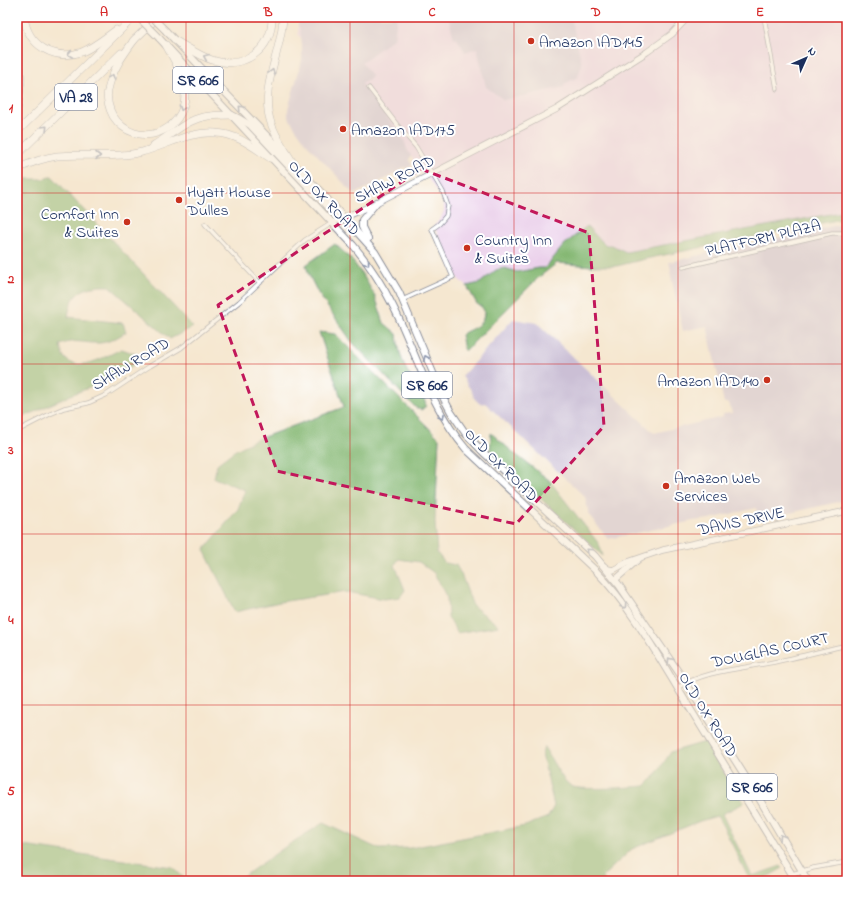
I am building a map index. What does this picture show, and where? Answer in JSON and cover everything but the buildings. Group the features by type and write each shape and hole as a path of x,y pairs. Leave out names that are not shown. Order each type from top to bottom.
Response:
{"highway":[{"path":"24,17 27,30 36,43 48,51 61,55 71,55 82,52 128,23"},
{"name":"VA 28","path":"17,132 134,17"},
{"name":"VA 28","path":"17,155 158,17"},
{"path":"176,41 202,56 214,60 226,62 245,60 253,56 265,45 272,25 272,17"},
{"path":"284,17 269,85 268,109 270,122 292,161"},
{"path":"135,39 119,61 111,77 108,100 111,112 117,121 130,132 142,135 151,135 162,132 178,118 184,104 185,92 182,78 166,45"},
{"path":"17,44 22,81 17,110"},
{"path":"141,152 166,138 188,123 201,117 230,115"},
{"path":"17,169 36,161 59,156 116,156 141,152 193,134 216,133 226,134 243,140 270,158"}],"main road":[{"name":"OLD OX ROAD","path":"138,17 166,45 360,254 385,290 429,392 454,436 477,460 600,576 623,604 677,688 796,881"},
{"name":"OLD OX ROAD","path":"152,17 292,161 372,248 402,300 444,399 466,434 483,452 604,566 615,580 686,683 757,795 808,881"},
{"name":"SHAW ROAD","path":"332,223 377,202 557,109 647,52 672,34 688,17"},
{"path":"230,115 250,125 330,210 341,217 345,217"},
{"path":"372,248 361,223 364,216 377,202"},
{"name":"DAVIS DRIVE","path":"604,566 613,570 663,550 847,510"},
{"name":"DAVIS DRIVE","path":"615,580 640,558"},
{"path":"600,576 606,580 615,580"}],"street":[{"path":"764,17 777,89"},
{"path":"369,88 416,147 443,192 448,206 446,216 432,229 453,277 402,300"},
{"name":"SHAW ROAD","path":"17,430 64,408 88,402 106,395 181,348 260,283 305,240 332,223"},
{"path":"205,224 260,283"},
{"name":"PLATFORM PLAZA","path":"683,267 832,233 843,233 847,235"},
{"name":"DOUGLAS COURT","path":"677,688 706,676 847,645"},
{"path":"792,874 812,868 847,862"}],"highlighted area":[{"path":"421,169 589,233 604,426 516,524 277,471 218,305"}],"shaded area":[{"path":"298,17 847,17 847,211 626,252 612,245 606,245 590,228 552,259 545,268 517,272 505,268 480,283 467,286 458,279 434,226 441,218 444,211 442,198 419,166 348,83 298,35"},
{"path":"300,17 397,17 394,38 362,62 372,77 362,84 404,140 411,156 409,160 412,165 406,169 404,167 391,176 355,194 307,144 288,116 288,109 302,60 302,45 300,29 298,26"},
{"path":"448,17 571,17 582,64 578,77 564,84 564,87 504,100 486,87 477,48 465,52 456,37 454,38"},
{"path":"843,224 847,227 847,500 759,520 756,508 710,519 693,521 608,539 589,515 585,497 485,403 480,404 474,398 462,376 513,319 537,323 654,433 723,417 723,414 732,413 729,403 724,403 707,326 683,331 669,262"}],"green space":[{"path":"52,176 193,327 170,339 109,286 86,289 72,301 68,317 123,323 126,332 114,339 100,343 71,342 60,345 64,357 70,362 84,364 100,359 122,349 139,355 131,367 115,378 73,394 17,420 17,184 22,179 44,179"},
{"path":"847,211 847,220 837,220 617,266 592,266 557,263 539,277 465,351 464,349 461,335 479,325 482,322 484,313 483,308 477,304 467,286 480,283 496,270 505,268 517,272 545,268 564,245 587,226 606,245 612,245 626,252"},
{"path":"335,244 352,260 364,277 375,296 384,323 397,334 399,350 405,366 422,394 425,402 426,406 421,410 416,408 352,342 318,293 306,265"},
{"path":"319,332 335,334 439,438 435,521 437,553 445,563 456,565 473,606 499,626 457,633 448,617 447,598 434,573 419,562 398,559 395,565 405,590 400,597 384,599 346,592 280,602 235,612 204,550 238,509 245,490 214,478 217,464 234,451 253,441 344,407"},
{"path":"491,433 515,454 549,480 599,544 603,556 490,452"},
{"path":"705,742 744,803 722,814 752,876 781,866 783,868 760,881 749,879 717,816 700,821 632,849 602,877 605,881 237,881 285,847 323,823 379,849 410,848 525,826 548,817 554,806 542,754 544,747 560,774 571,786 584,788 606,788 645,786 654,777 671,752"},
{"path":"17,845 173,867 187,881 17,881"}],"place":[{"name":"Amazon IAD145","path":"531,41"},
{"name":"Amazon IAD175","path":"343,129"},
{"name":"Hyatt House Dulles","path":"179,200"},
{"name":"Comfort Inn & Suites","path":"127,222"},
{"name":"Country Inn & Suites","path":"467,248"},
{"name":"Amazon IAD140","path":"767,380"},
{"name":"Amazon Web Services","path":"666,486"}]}
